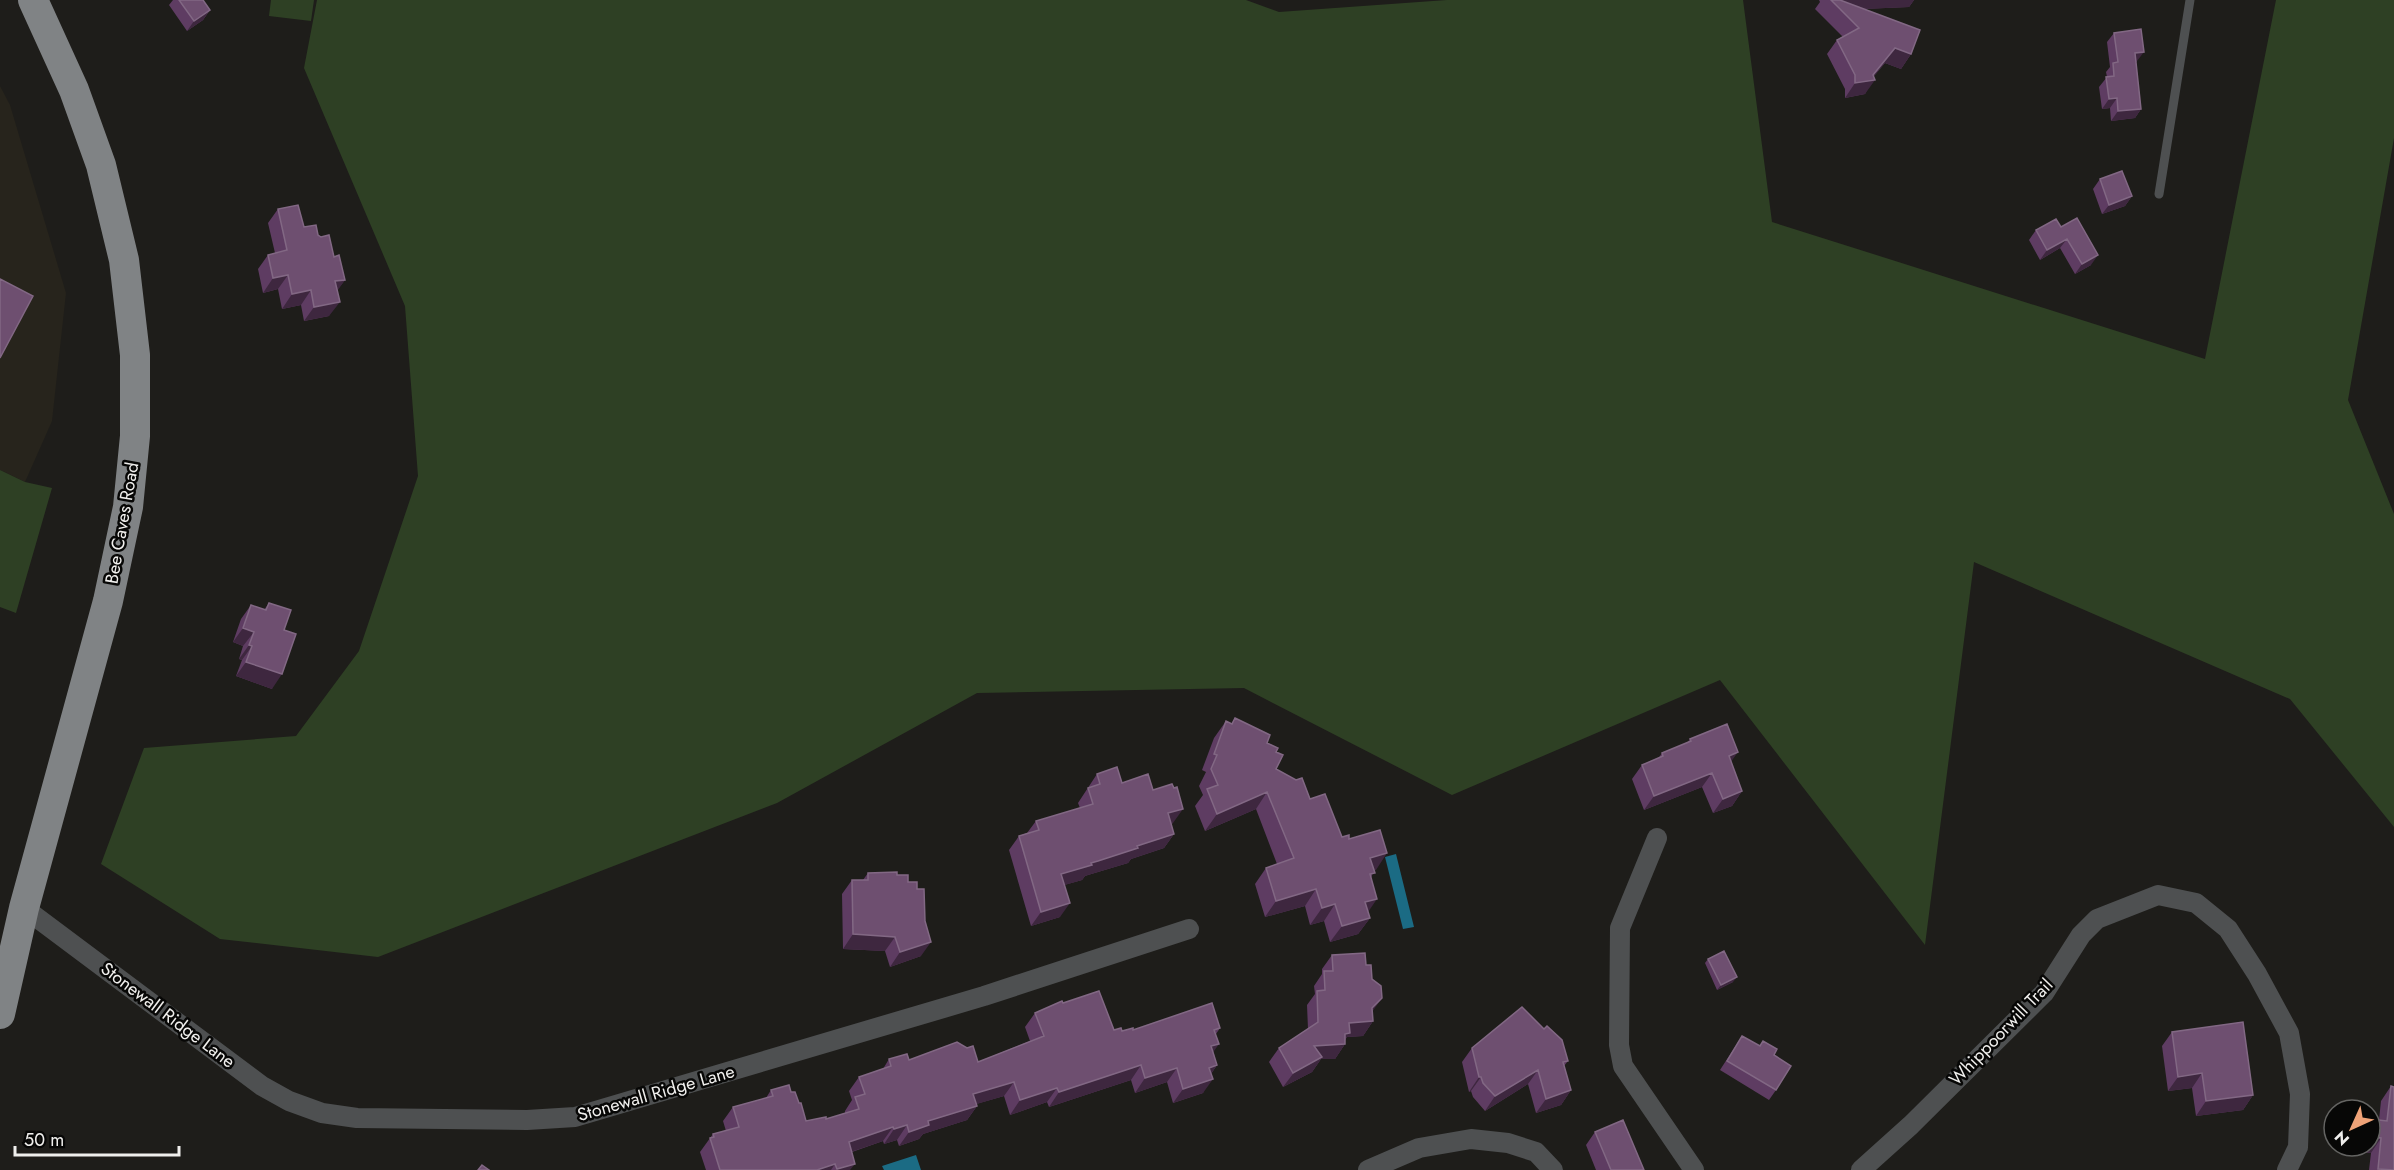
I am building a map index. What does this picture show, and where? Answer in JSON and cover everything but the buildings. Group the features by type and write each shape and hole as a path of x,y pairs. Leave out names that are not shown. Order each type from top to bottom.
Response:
{"main road":[{"name":"Bee Caves Road","path":"0,1014 24,908 108,601 128,507 135,436 135,355 124,260 101,165 74,90 33,0"}],"street":[{"path":"1658,838 1620,928 1619,1045 1623,1066 1694,1170"},
{"name":"Whippoorwill Trail","path":"1861,1170 1911,1125 2044,993 2081,935 2097,919 2158,894 2196,903 2228,929 2258,974 2289,1033 2300,1095 2298,1147 2287,1170"},
{"name":"Stonewall Ridge Lane","path":"24,908 262,1086 289,1101 322,1113 357,1118 537,1120 575,1117 984,996 1189,929"},
{"path":"1368,1170 1419,1148 1471,1139 1508,1143 1536,1152 1553,1170"}],"lane":[{"path":"2159,194 2190,0"}],"shaded area":[{"path":"0,86 10,105 66,293 52,421 25,482 0,470"}],"green space":[{"path":"271,0 314,0 311,21 269,16"},
{"path":"317,0 1246,0 1279,12 1447,0 1743,0 1772,222 2205,359 2276,0 2394,0 2394,138 2348,400 2394,514 2394,827 2290,699 1974,562 1925,945 1720,680 1452,795 1244,688 977,693 777,803 378,957 220,939 101,864 144,748 296,736 359,651 418,476 405,306 304,68"},
{"path":"0,470 25,482 52,488 16,613 0,607"}],"water":[{"path":"1396,854 1414,927 1403,929 1385,857"},
{"path":"916,1155 921,1170 884,1170 882,1166"}]}
